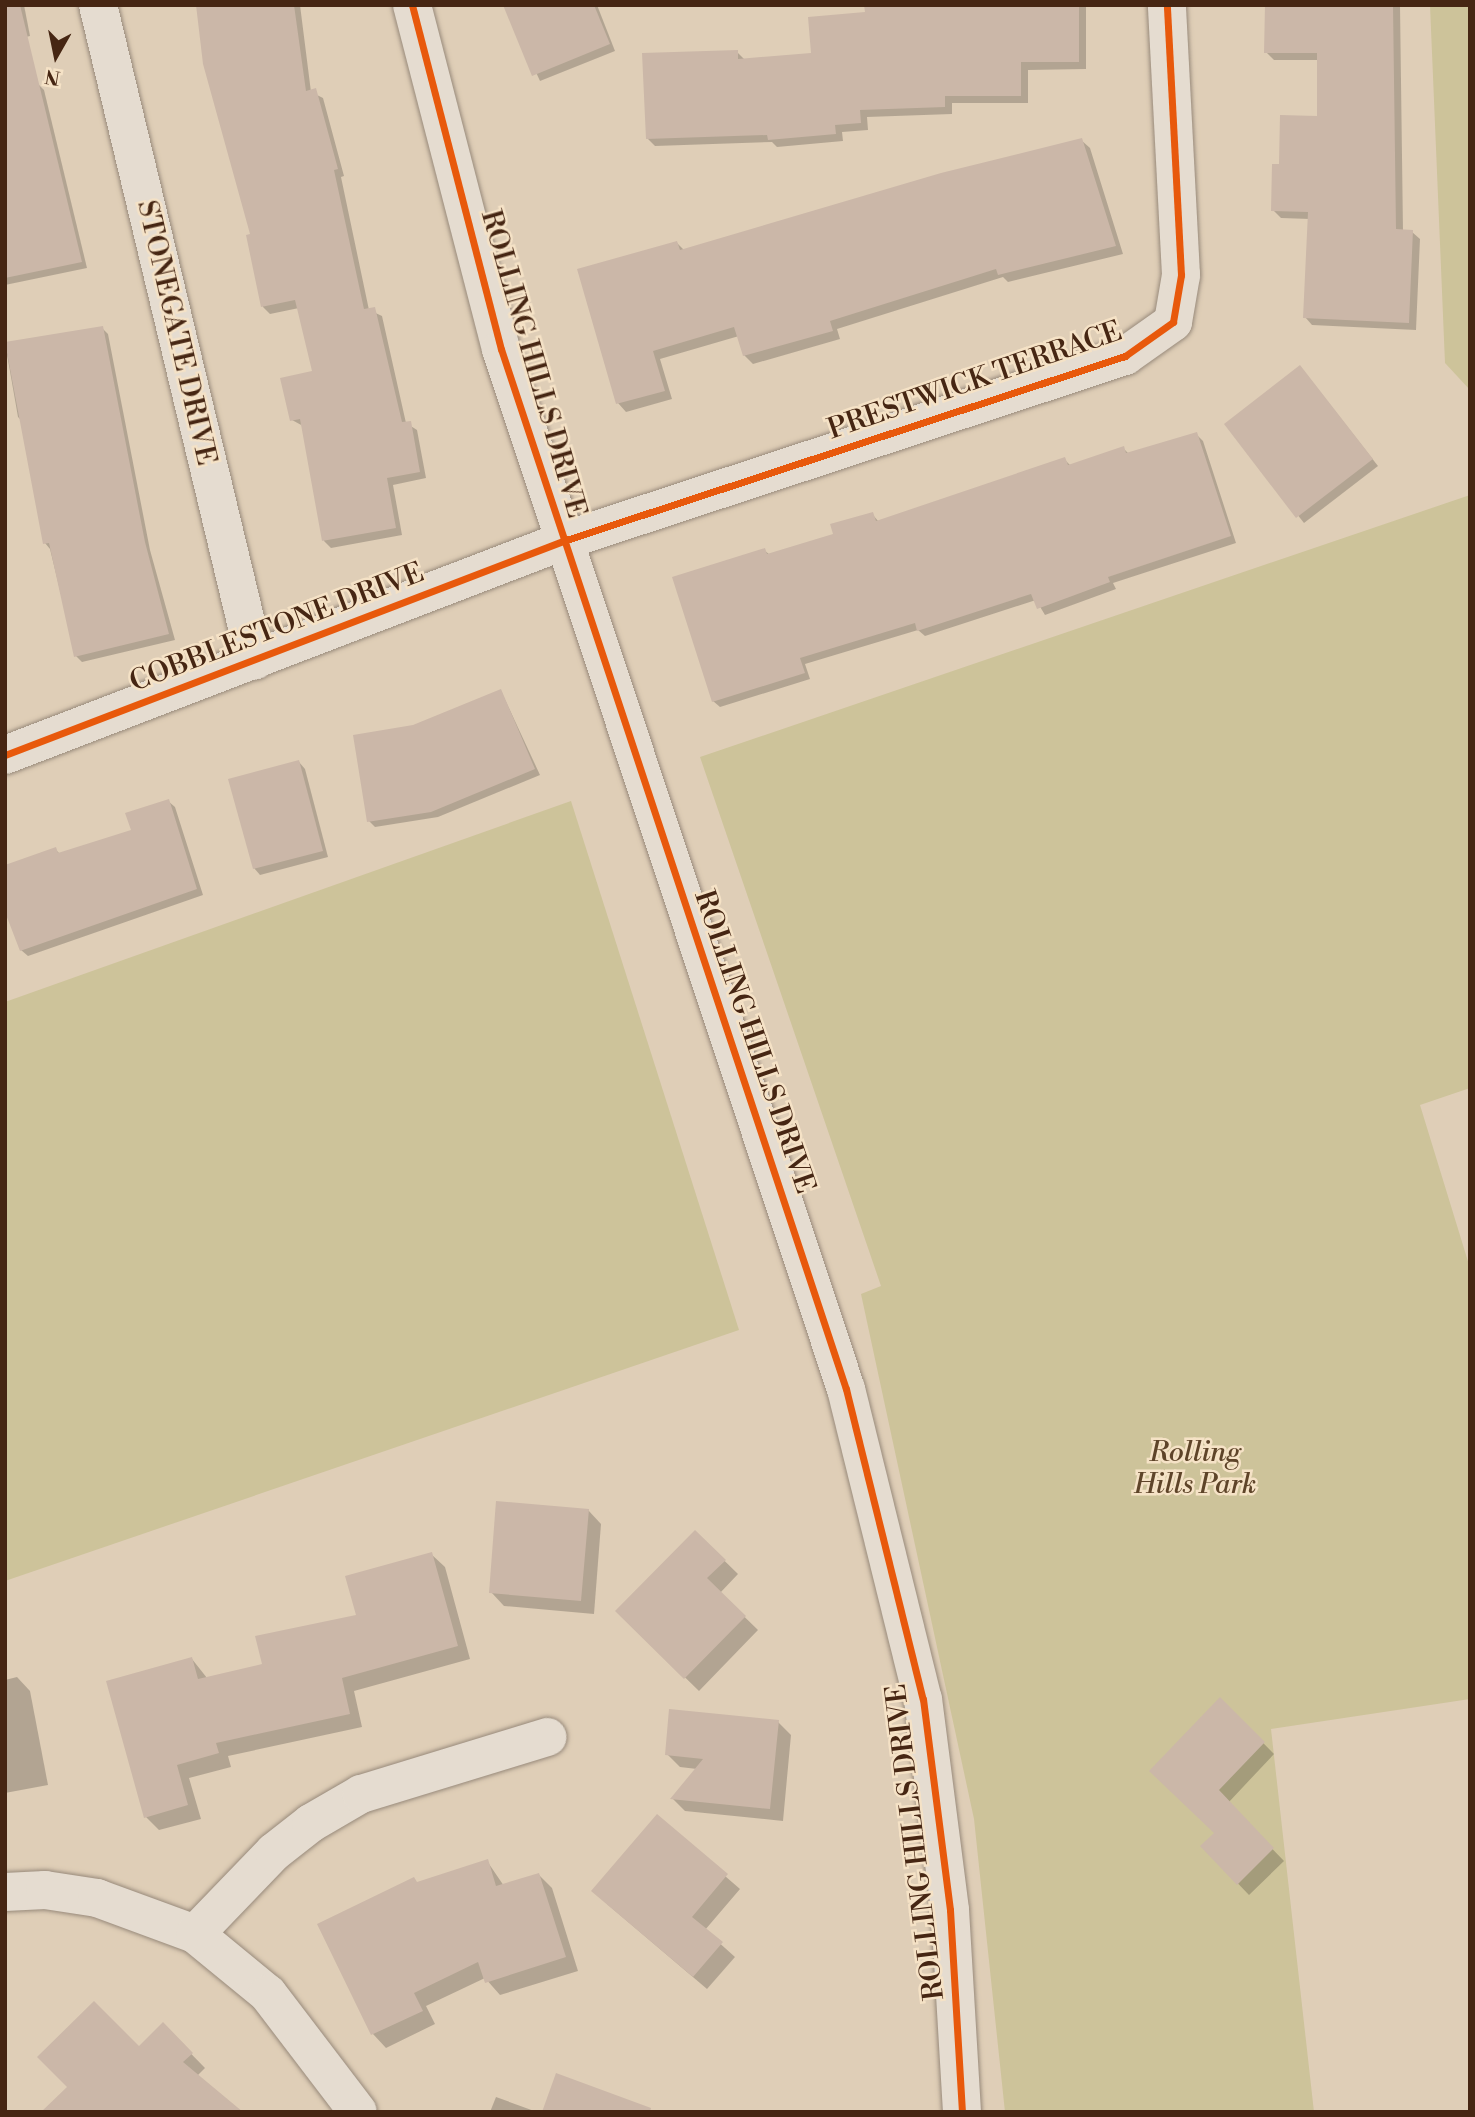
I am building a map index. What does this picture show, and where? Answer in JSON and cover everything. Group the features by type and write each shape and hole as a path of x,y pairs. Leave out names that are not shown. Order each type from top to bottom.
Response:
{"street":[{"name":"STONEGATE DRIVE","path":"99,5 255,660"},
{"name":"ROLLING HILLS DRIVE","path":"412,5 501,349 820,1305 891,1560 923,1699 950,1910 962,2112"},
{"name":"PRESTWICK TERRACE","path":"563,541 1125,356 1173,322 1181,275 1167,5"},
{"name":"COBBLESTONE DRIVE","path":"5,755 563,541"},
{"path":"195,1934 274,1852 311,1823 361,1794 547,1737"},
{"path":"5,1892 45,1889 97,1898 195,1934 268,1994 358,2112"}],"green space":[{"path":"1430,5 1470,5 1470,390 1445,363"},
{"name":"Rolling Hills Park","path":"1470,495 1470,1088 1420,1105 1470,1268 1470,1699 1271,1729 1314,2112 1005,2112 974,1819 861,1294 881,1286 700,757"},
{"path":"571,801 739,1330 5,1581 5,1002"}],"building":[{"path":"5,5 20,5 82,262 5,278"},
{"path":"196,5 294,5 306,91 316,88 338,169 334,170 364,309 375,307 402,422 411,421 420,472 387,478 396,528 322,541 300,419 290,421 280,378 312,371 295,300 261,307 246,235 250,234 203,64"},
{"path":"503,5 594,5 610,44 532,76"},
{"path":"864,5 1079,5 1079,62 1021,62 1021,96 945,96 945,107 860,110 861,123 835,125 836,134 768,140 767,135 646,139 642,53 738,50 738,59 811,53 808,17 865,12"},
{"path":"1265,5 1393,5 1396,229 1413,230 1409,323 1303,318 1308,212 1271,211 1272,164 1279,164 1280,115 1317,116 1317,53 1264,53"},
{"path":"1082,138 1116,246 998,275 996,269 830,321 833,331 743,356 734,327 653,351 665,391 616,404 577,269 677,241 680,250 941,173"},
{"path":"103,326 145,542 169,634 74,657 49,543 43,544 5,342"},
{"path":"1300,365 1373,459 1296,518 1224,424"},
{"path":"1197,432 1231,536 1108,577 1110,582 1037,609 1031,594 917,631 915,623 800,658 805,673 712,702 672,577 765,548 767,554 833,534 830,524 873,512 876,521 1065,457 1068,465 1124,446 1126,453"},
{"path":"501,689 535,769 431,812 367,822 353,735 413,725"},
{"path":"299,760 323,851 253,869 228,779"},
{"path":"169,799 197,889 20,951 5,912 5,865 56,847 58,853 131,830 125,813"},
{"path":"496,1501 589,1509 581,1601 489,1593"},
{"path":"695,1530 726,1560 707,1578 746,1616 684,1679 615,1611"},
{"path":"432,1552 458,1646 342,1678 350,1714 216,1743 219,1753 177,1765 188,1805 144,1818 106,1681 192,1657 198,1679 262,1664 255,1636 356,1615 345,1576"},
{"path":"1220,1697 1265,1742 1219,1790 1274,1848 1237,1885 1200,1846 1214,1833 1149,1771"},
{"path":"669,1709 779,1720 770,1809 670,1799 703,1759 665,1755"},
{"path":"657,1814 728,1874 692,1917 723,1942 693,1977 591,1891"},
{"path":"488,1859 496,1886 539,1873 566,1957 485,1983 478,1962 414,1993 423,2011 371,2035 317,1924 414,1877 417,1882"},
{"path":"94,2001 139,2046 163,2022 193,2053 183,2062 243,2112 41,2112 67,2087 37,2057"},
{"path":"556,2073 651,2108 650,2112 542,2112"}],"cycle path":[{"path":"412,5 501,349 846,1389 923,1699 950,1910 962,2112"},
{"path":"5,755 563,541 1125,356 1173,322 1181,275 1167,5"}]}
